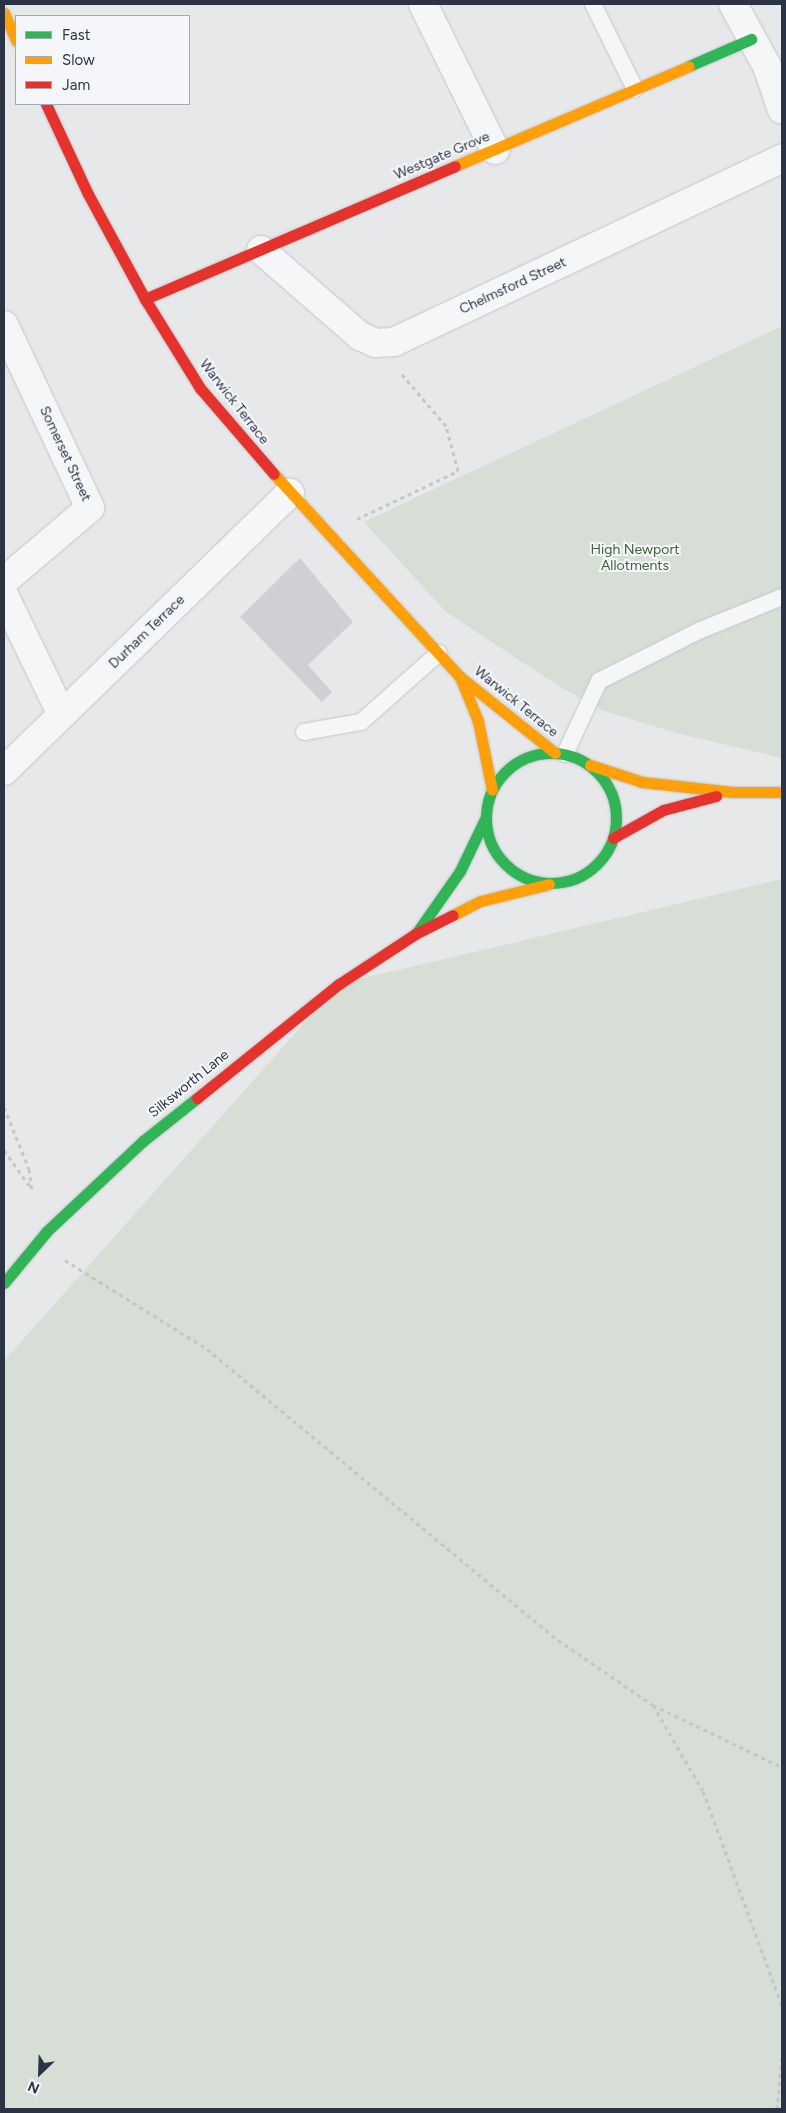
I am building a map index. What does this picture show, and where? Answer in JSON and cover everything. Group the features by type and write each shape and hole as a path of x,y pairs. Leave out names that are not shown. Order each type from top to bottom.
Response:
{"street":[{"path":"424,4 495,150"},
{"path":"734,4 751,39 774,62 782,110"},
{"path":"4,14 15,38"},
{"name":"Westgate Grove","path":"145,299 751,39"},
{"name":"Warwick Terrace","path":"46,105 88,194 145,299 200,388 290,493 459,676 560,753"},
{"name":"Chelmsford Street","path":"376,343 394,342 782,159"},
{"path":"261,250 360,336 376,343"},
{"name":"Somerset Street","path":"4,325 90,508 4,581"},
{"name":"Durham Terrace","path":"4,771 290,493"},
{"path":"4,595 62,715"},
{"name":"Warwick Terrace","path":"459,676 478,721 492,790"},
{"name":"Silksworth Lane","path":"415,934 460,871 485,819 492,790 508,768 534,755 560,753 589,765 642,782 732,792 782,792"},
{"name":"Silksworth Lane","path":"4,1282 47,1231 143,1140 339,984 415,934 481,901 549,884 569,881 588,873 604,858 614,838 616,811 608,785 589,765"},
{"name":"Silksworth Lane","path":"614,838 663,810 732,792"},
{"name":"Silksworth Lane","path":"485,819 490,842 503,863 524,878 549,884"}],"lane":[{"path":"593,4 635,89"},
{"path":"560,753 599,681 701,630 782,597"},
{"path":"304,732 361,722 439,653"}],"path":[{"path":"334,541 358,518 458,471 446,426 376,343"},
{"path":"4,1108 29,1169 32,1190 4,1150"},
{"path":"62,1258 207,1349 558,1640 653,1705 782,1768"},
{"path":"653,1705 703,1791 782,2006"},
{"path":"777,2109 782,2056"}],"green space":[{"name":"High Newport Allotments","path":"782,326 782,758 676,733 602,710 557,685 445,611 364,522"},
{"path":"782,879 782,2109 4,2109 4,1361 339,984"}],"building":[{"path":"300,558 353,622 308,665 332,692 322,702 240,617"}],"traffic: fast":[{"path":"689,66 751,39"},
{"path":"551,753 564,754 576,758 597,772 611,793 615,805 616,818 615,831 611,843 597,864 576,878 564,882 551,883 538,882 526,878 505,864 491,843 487,831 486,818 487,805 491,793 505,772 526,758 538,754 551,753"},
{"path":"418,931 460,871 485,819"},
{"path":"4,1283 47,1231 143,1141 197,1098"}],"traffic: slow":[{"path":"4,13 15,38"},
{"path":"455,166 689,66"},
{"path":"274,474 459,676 555,753"},
{"path":"460,677 478,721 492,790"},
{"path":"590,765 642,782 732,792 782,792"},
{"path":"453,915 481,901 549,884"}],"traffic: jam":[{"path":"46,105 88,194 145,299 200,388 274,474"},
{"path":"145,299 455,166"},
{"path":"613,838 663,810 716,796"},
{"path":"197,1098 339,984 415,934 453,915"}]}
